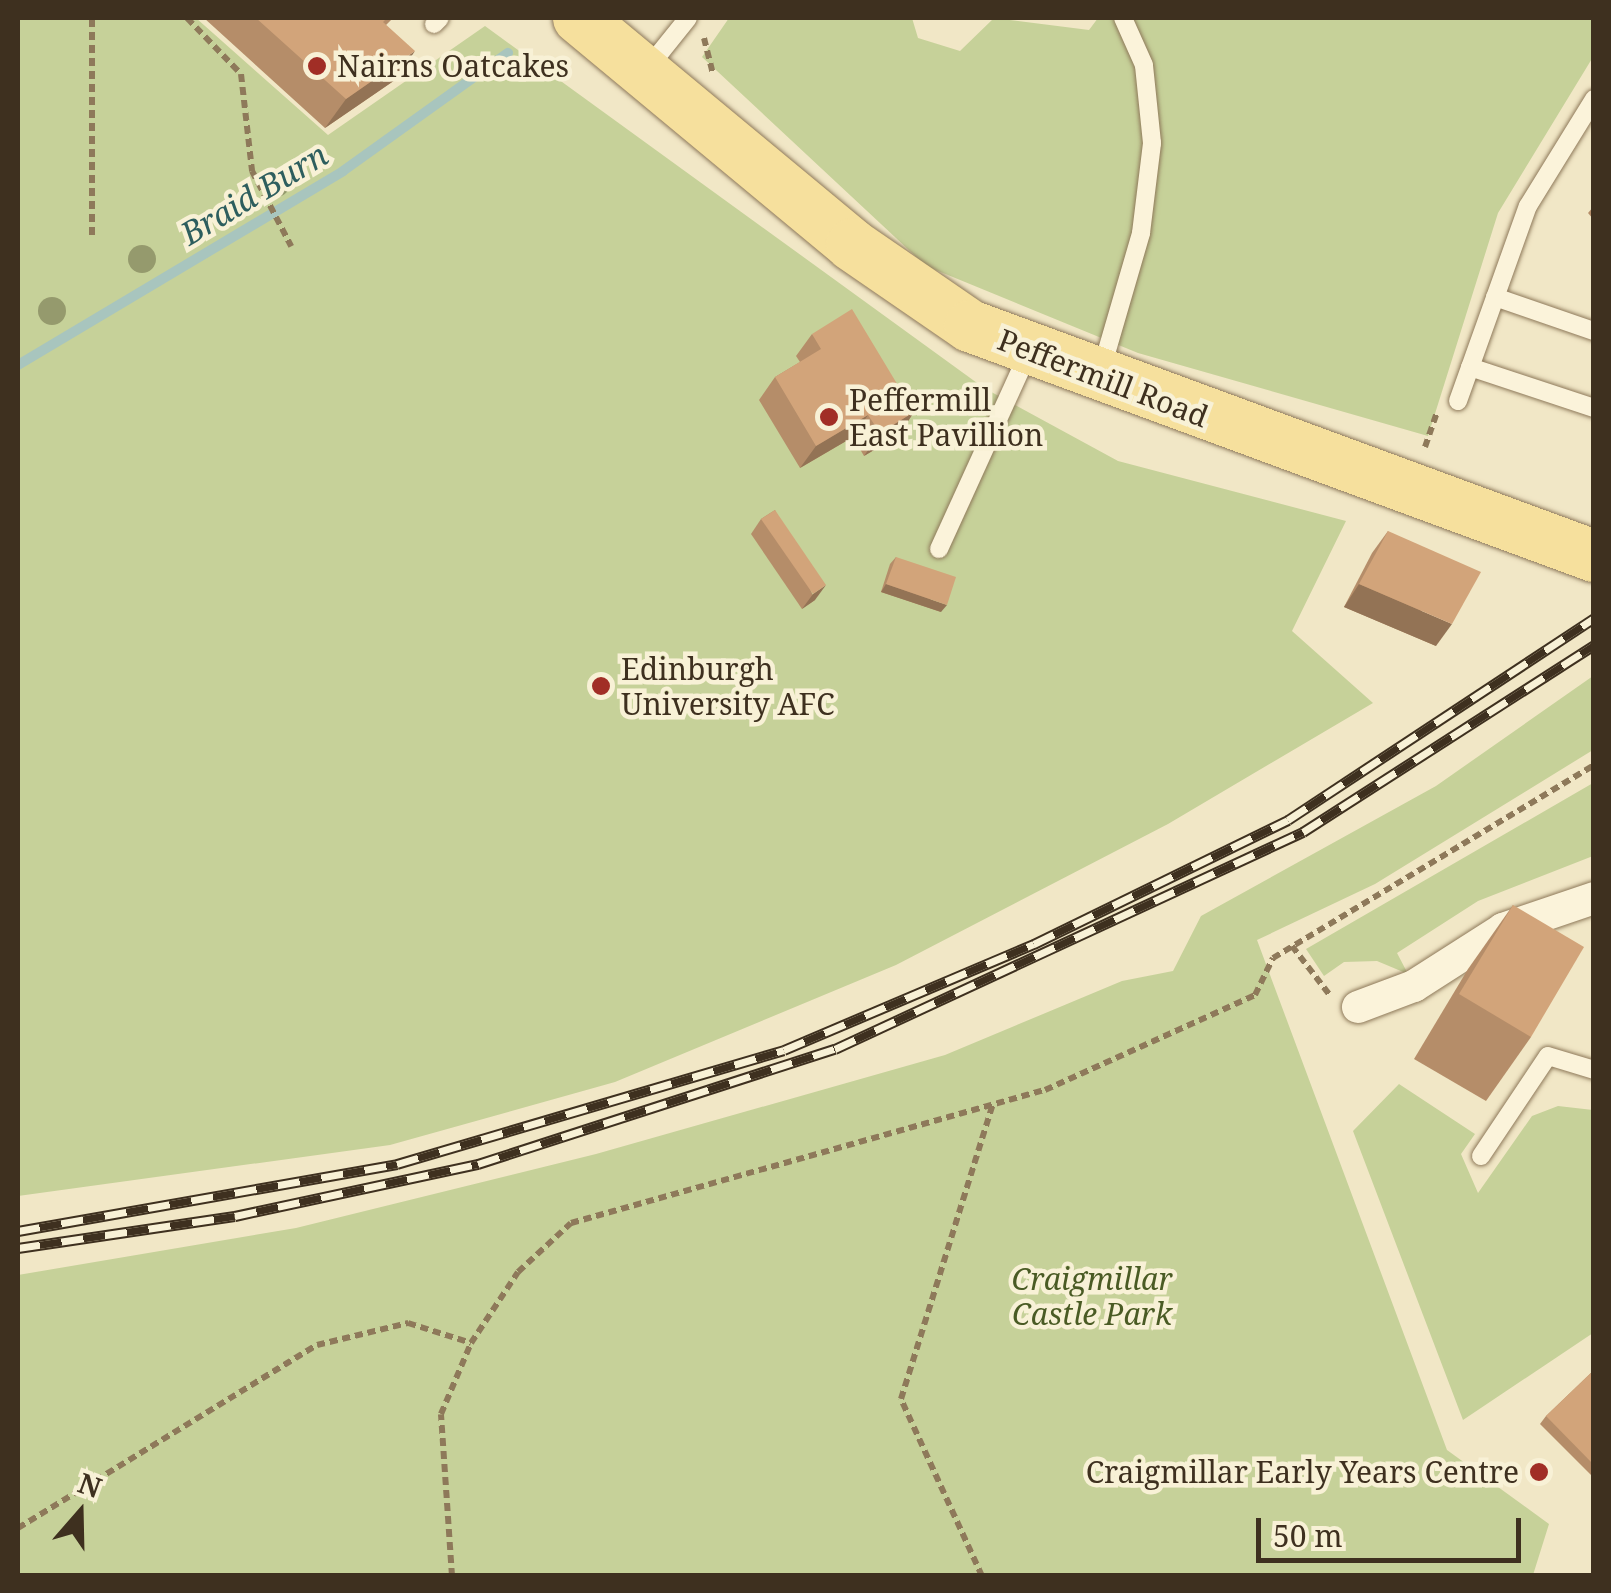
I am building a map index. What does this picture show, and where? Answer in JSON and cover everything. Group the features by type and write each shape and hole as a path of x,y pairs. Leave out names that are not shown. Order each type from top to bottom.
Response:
{"main road":[{"name":"Peffermill Road","path":"579,18 852,245 1028,354 1594,556"}],"street":[{"path":"1358,1008 1414,986 1504,929 1594,898"}],"lane":[{"path":"644,73 688,18"},
{"path":"1098,380 1141,233 1152,143 1144,65 1123,18"},
{"path":"1458,402 1528,206 1594,98"},
{"path":"1496,297 1594,332"},
{"path":"940,549 1028,354"},
{"path":"1470,367 1594,408"},
{"path":"1482,1156 1548,1056 1594,1070"}],"path":[{"path":"92,18 92,235"},
{"path":"187,18 241,74 252,171 291,246"},
{"path":"452,1576 441,1414 470,1343 518,1272 571,1222 993,1104 1255,995 1272,958 1594,764"},
{"path":"1292,946 1322,990 1358,1008"},
{"path":"982,1576 901,1399 993,1104"},
{"path":"18,1528 317,1344 408,1323 470,1343"}],"green space":[{"path":"18,18 196,18 328,135 485,26 984,388 1118,461 1346,521 1292,631 1373,703 1168,824 896,965 615,1082 390,1145 18,1196"},
{"path":"729,18 912,18 918,38 960,51 994,18 1089,30 1098,18 1594,18 1593,57 1498,213 1428,436 1138,353 926,266 702,57"},
{"name":"Craigmillar Castle Park","path":"1593,676 1593,750 1375,884 1257,940 1447,1450 1549,1524 1533,1575 18,1575 18,1275 296,1228 596,1154 945,1055 1122,981 1173,971 1201,916 1436,786"},
{"path":"1593,783 1593,856 1478,901 1397,953 1408,974 1377,961 1344,962 1324,976 1306,949"},
{"path":"1399,1084 1475,1134 1461,1154 1478,1193 1532,1116 1558,1106 1593,1110 1593,1333 1463,1420 1353,1131"}],"building":[{"path":"256,18 387,18 383,22 415,51 346,99"},
{"name":"Peffermill East Pavillion","path":"852,309 914,412 880,433 868,415 816,446 775,377 821,349 812,334"},
{"path":"775,510 826,585 813,594 761,519"},
{"path":"1388,531 1481,572 1452,624 1359,584"},
{"path":"896,557 956,577 947,605 886,584"},
{"path":"1513,905 1584,947 1531,1037 1459,994"},
{"path":"1594,1370 1594,1465 1546,1416"}],"waterway":[{"name":"Braid Burn","path":"18,365 343,171 508,53"}],"railway":[{"path":"18,1231 397,1164 784,1050 1034,944 1288,820 1594,618"},
{"path":"18,1248 235,1216 478,1164 835,1049 1303,832 1594,645"}],"place":[{"name":"Nairns Oatcakes","path":"317,66"},
{"name":"Peffermill East Pavillion","path":"829,417"},
{"name":"Edinburgh University AFC","path":"601,686"},
{"name":"Craigmillar Early Years Centre","path":"1539,1472"}]}
